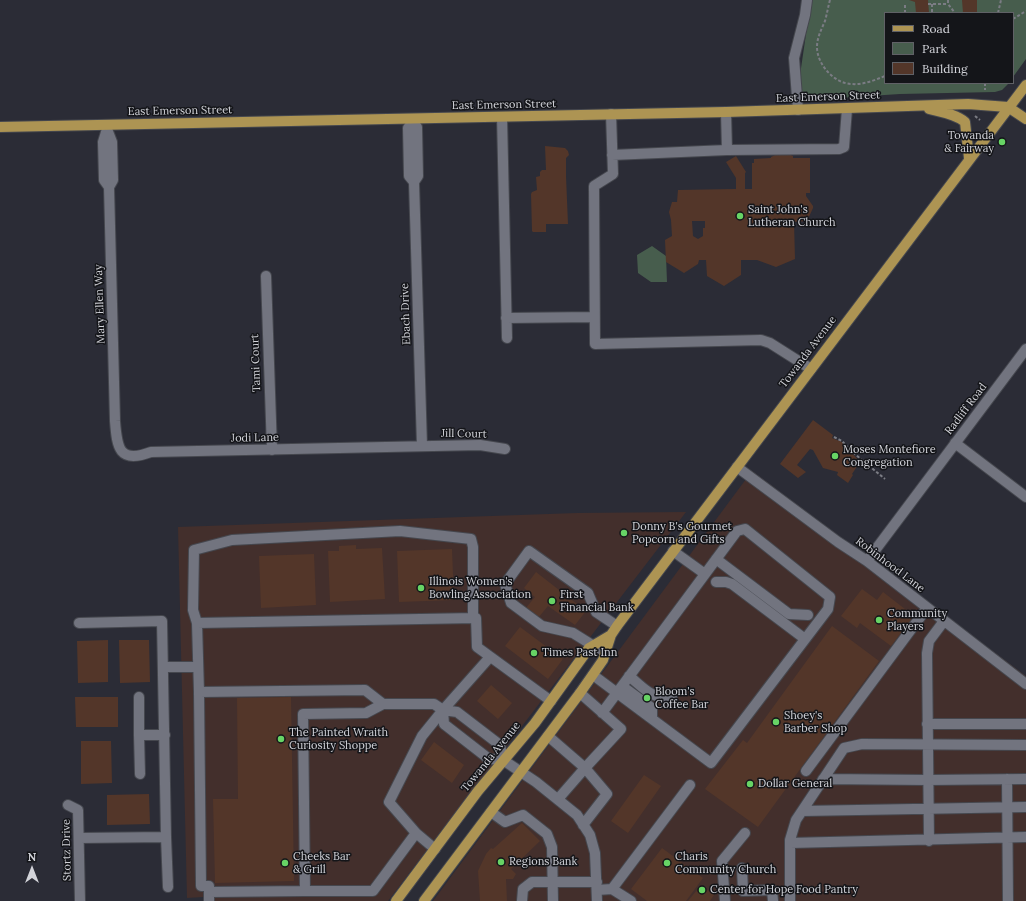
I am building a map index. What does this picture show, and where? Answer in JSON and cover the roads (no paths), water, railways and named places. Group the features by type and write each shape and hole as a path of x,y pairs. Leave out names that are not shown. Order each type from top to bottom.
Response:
{"main road":[{"name":"Towanda Avenue","path":"424,901 593,675 603,660 611,635 617,626 969,158 1026,85"},
{"name":"East Emerson Street","path":"0,127 107,127 413,120 847,109 968,104 1008,107"},
{"path":"920,106 954,116 965,122 969,158"},
{"path":"1008,107 1026,119"},
{"name":"Towanda Avenue","path":"396,901 503,760 535,723 589,648 611,635"}],"street":[{"path":"798,110 794,58 805,15 807,0"},
{"path":"612,155 727,150 839,149 844,147 847,109"},
{"path":"726,112 727,150"},
{"path":"611,114 612,174 594,186 595,344 761,340 770,343 811,369"},
{"path":"502,117 507,338"},
{"name":"Ebach Drive","path":"413,120 408,128 409,176 414,182 422,446"},
{"name":"Mary Ellen Way","path":"107,127 112,142 113,180 109,187 115,421"},
{"name":"Tami Court","path":"266,276 272,450"},
{"path":"506,318 594,316"},
{"name":"Radliff Road","path":"866,561 1026,349"},
{"name":"Jodi Lane","path":"115,421 117,442 120,450 129,456 139,457 151,452 422,446"},
{"path":"955,443 1026,497"},
{"name":"Jill Court","path":"422,446 480,445 505,449"},
{"name":"Robinhood Lane","path":"737,467 866,561 1026,684"},
{"path":"593,675 619,689 652,719 711,763 828,609 830,597 745,529 737,531 619,689 602,713"},
{"path":"416,833 373,891 305,891 209,896 209,886 202,886 197,623 193,610 194,550 232,540 400,531 471,539 473,547 473,618"},
{"path":"605,654 573,633 542,626 512,602 505,584 529,551 588,593 596,612 617,626"},
{"path":"673,551 705,574"},
{"path":"716,559 789,614 808,615"},
{"path":"716,582 726,582 732,584 805,639"},
{"path":"806,771 927,608"},
{"path":"197,623 476,618 477,647 550,701"},
{"path":"78,623 162,621 168,887"},
{"path":"929,840 926,653 930,641 944,621"},
{"path":"435,849 416,833 389,802 422,736 490,657"},
{"path":"163,667 198,666"},
{"path":"629,676 654,696 661,698 672,698"},
{"path":"199,692 365,690 383,704"},
{"path":"558,799 621,729 580,693"},
{"path":"139,697 140,774"},
{"path":"305,891 303,714 366,713 383,704 434,704 443,710 457,712 500,745 503,760"},
{"path":"443,710 444,724 489,759 503,760 578,815 590,835 595,853 597,901"},
{"path":"927,724 1026,724"},
{"path":"140,734 165,734"},
{"path":"548,736 585,768 607,794 583,824"},
{"path":"790,901 790,843 796,820 844,748 862,744 1026,745"},
{"path":"823,779 1026,779"},
{"path":"1007,779 1008,901"},
{"path":"612,889 690,785"},
{"name":"Stortz Drive","path":"68,805 78,810 80,838 80,901"},
{"path":"802,811 928,810 1026,807"},
{"path":"492,812 505,822 523,814 547,834 552,847 553,901"},
{"path":"725,901 722,861 746,833"},
{"path":"80,838 166,837"},
{"path":"790,843 1026,838"},
{"path":"742,868 742,891 772,890 773,901"},
{"path":"522,901 523,889 532,882 553,882 597,886 612,889 631,901"}],"place":[{"name":"Towanda & Fairway","path":"1002,142"},
{"name":"Saint John's Lutheran Church","path":"740,216"},
{"name":"Moses Montefiore Congregation","path":"835,456"},
{"name":"Donny B's Gourmet Popcorn and Gifts","path":"624,533"},
{"name":"Illinois Women's Bowling Association","path":"421,588"},
{"name":"First Financial Bank","path":"552,601"},
{"name":"Community Players","path":"879,620"},
{"name":"Times Past Inn","path":"534,653"},
{"name":"Bloom's Coffee Bar","path":"647,698"},
{"name":"Shoey's Barber Shop","path":"776,722"},
{"name":"The Painted Wraith Curiosity Shoppe","path":"281,739"},
{"name":"Dollar General","path":"750,784"},
{"name":"Regions Bank","path":"501,862"},
{"name":"Cheeks Bar & Grill","path":"285,863"},
{"name":"Charis Community Church","path":"667,863"},
{"name":"Center for Hope Food Pantry","path":"702,890"}]}
